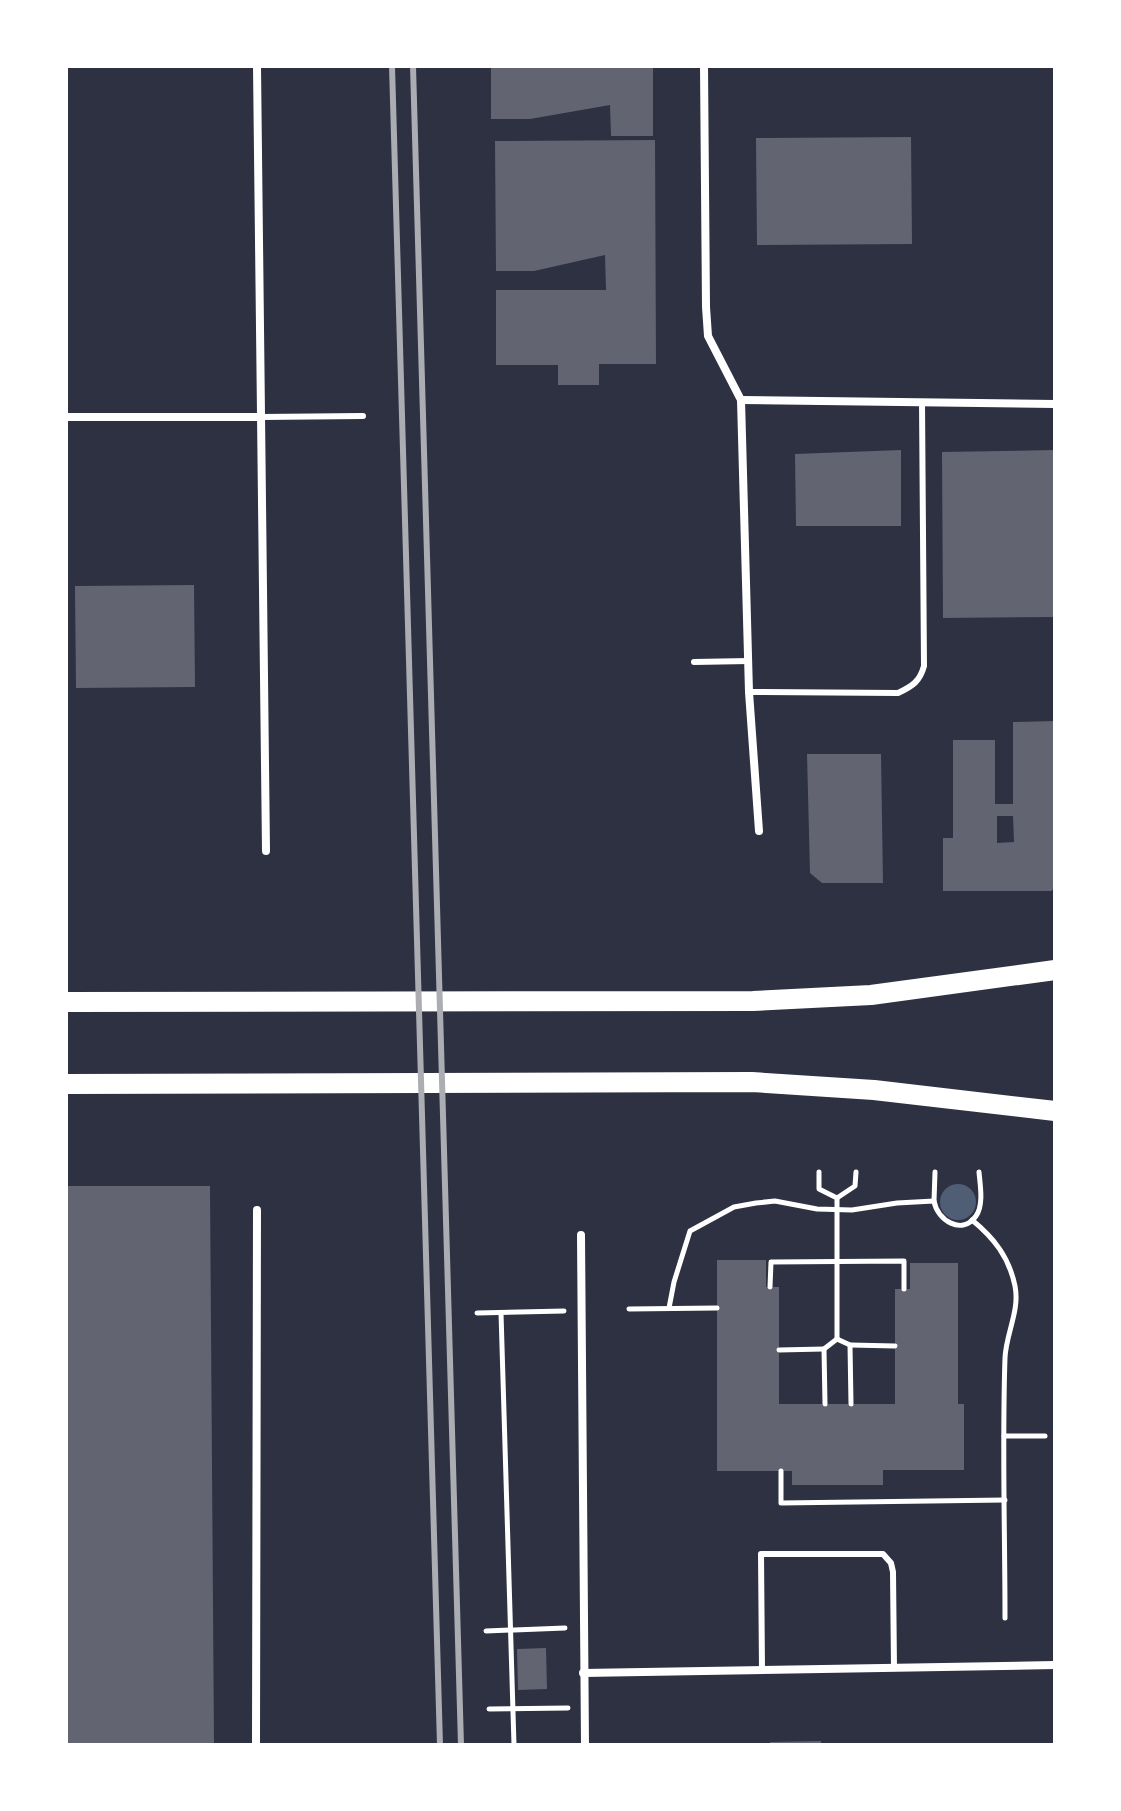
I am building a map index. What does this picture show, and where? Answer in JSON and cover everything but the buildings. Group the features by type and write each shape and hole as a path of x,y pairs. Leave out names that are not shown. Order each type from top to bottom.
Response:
{"main road":[{"path":"66,1002 767,1001 871,995 1055,970"},
{"path":"66,1084 752,1082 874,1090 1055,1111"}],"street":[{"path":"257,66 266,851"},
{"path":"704,66 708,336 741,400 749,692 759,831"},
{"path":"741,400 1055,404"},
{"path":"66,417 261,417"},
{"path":"256,1745 257,1210"},
{"path":"581,1235 585,1745"},
{"path":"583,1673 1055,1665"}],"lane":[{"path":"749,692 898,693 921,678 924,666 922,403"},
{"path":"261,417 363,416"},
{"path":"694,662 749,661"},
{"path":"762,1670 761,1554 883,1554 891,1563 893,1572 894,1668"}],"path":[{"path":"819,1172 819,1189 837,1198"},
{"path":"837,1198 855,1186 856,1172"},
{"path":"935,1172 934,1201 939,1216 949,1223 962,1225 972,1220 979,1209 979,1172"},
{"path":"837,1198 837,1339"},
{"path":"669,1308 690,1231 734,1207 775,1201 837,1210 934,1201"},
{"path":"972,1220 1002,1249 1011,1269 1016,1293 1005,1354 1005,1618"},
{"path":"770,1287 771,1262 904,1261 904,1289"},
{"path":"629,1309 717,1308"},
{"path":"477,1313 582,1310"},
{"path":"501,1313 514,1745"},
{"path":"837,1339 850,1345 895,1346"},
{"path":"779,1350 824,1349 837,1339"},
{"path":"850,1345 851,1404"},
{"path":"824,1349 825,1404"},
{"path":"1004,1436 1045,1436"},
{"path":"781,1471 781,1503 1005,1500"},
{"path":"486,1631 583,1627"},
{"path":"489,1709 584,1707"}],"water":[{"path":"958,1184 971,1189 976,1202 971,1215 958,1220 945,1215 940,1202 945,1189"}],"railway":[{"path":"392,66 440,1745"},
{"path":"413,66 461,1745"}]}
